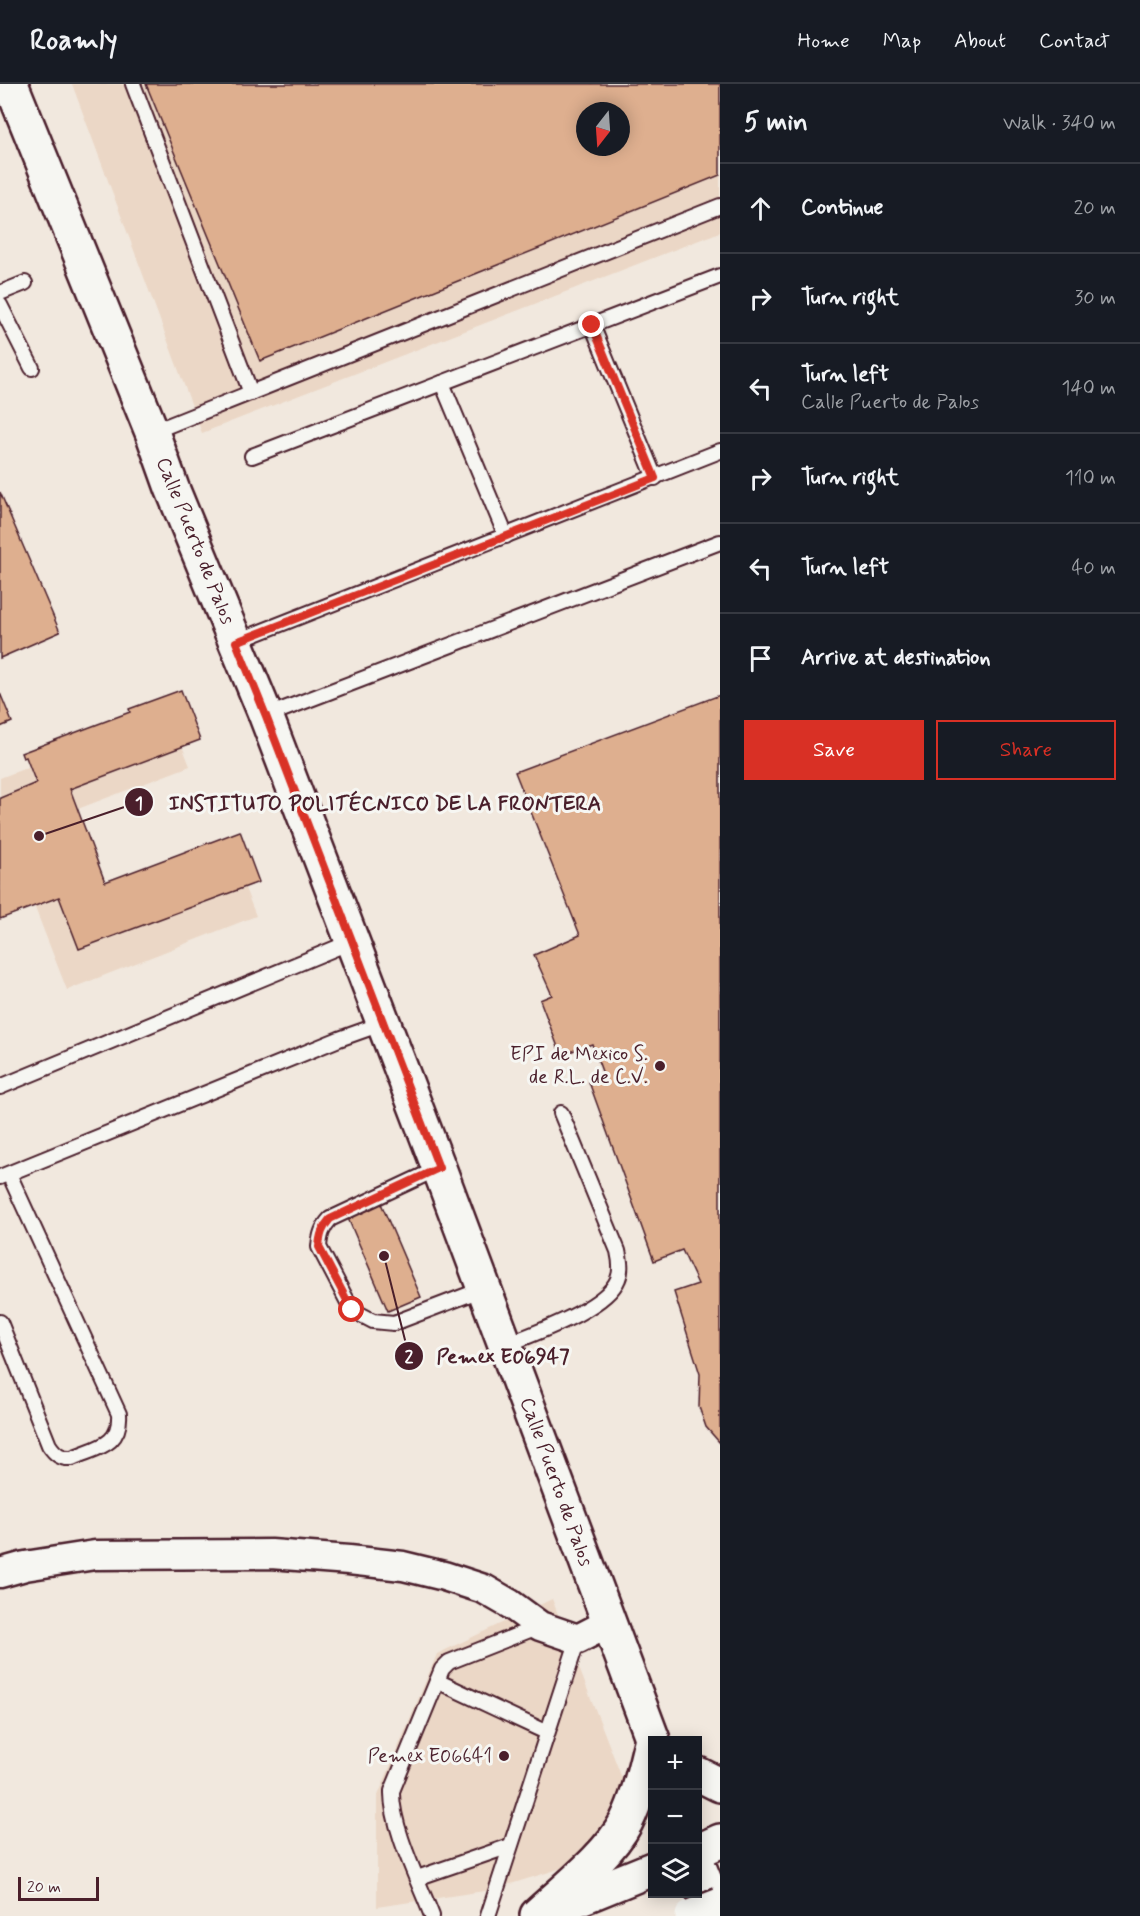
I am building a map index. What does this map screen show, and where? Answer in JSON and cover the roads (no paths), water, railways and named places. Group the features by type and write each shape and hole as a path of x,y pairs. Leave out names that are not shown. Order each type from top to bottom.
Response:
{"main road":[{"name":"Calle Puerto de Palos","path":"11,84 152,432 172,488 266,716 506,1345 652,1736"},
{"path":"535,1915 595,1860 625,1823 648,1756"},
{"path":"702,1776 720,1785"},
{"path":"702,1849 720,1841"},
{"path":"535,1915 648,1871"},
{"path":"702,1874 719,1916"},
{"path":"570,1903 603,1916"},
{"path":"692,1916 720,1905"}],"street":[{"path":"0,1573 25,1566 95,1555 270,1554 349,1560 403,1566 484,1589 510,1604 540,1626 578,1639 609,1623"}],"lane":[{"path":"133,84 251,393"},
{"path":"152,432 720,206"},
{"path":"252,456 720,276"},
{"path":"0,293 25,283"},
{"path":"0,305 33,368"},
{"path":"592,325 655,478"},
{"path":"442,383 506,536"},
{"path":"236,642 720,451"},
{"path":"266,716 720,542"},
{"path":"0,1087 353,941"},
{"path":"0,1322 49,1445 55,1453 66,1459 72,1458 113,1440 120,1426 119,1414 5,1176 339,1039 384,1023"},
{"path":"506,1345 579,1315 611,1289 618,1279 620,1265 618,1251 561,1113"},
{"path":"439,1168 330,1219 323,1227 319,1247 352,1310 373,1321 394,1323 483,1288"},
{"path":"432,1916 394,1816 391,1804 392,1791 442,1669 449,1662 540,1626"},
{"path":"488,1916 578,1639"},
{"path":"437,1681 546,1732"},
{"path":"417,1878 510,1846"}],"place":[{"name":"INSTITUTO POLITÉCNICO DE LA FRONTERA","path":"39,836"},
{"name":"EPI de Mexico S. de R.L. de C.V.","path":"660,1066"},
{"name":"Pemex E06947","path":"384,1256"},
{"name":"Pemex E06641","path":"504,1756"}]}
